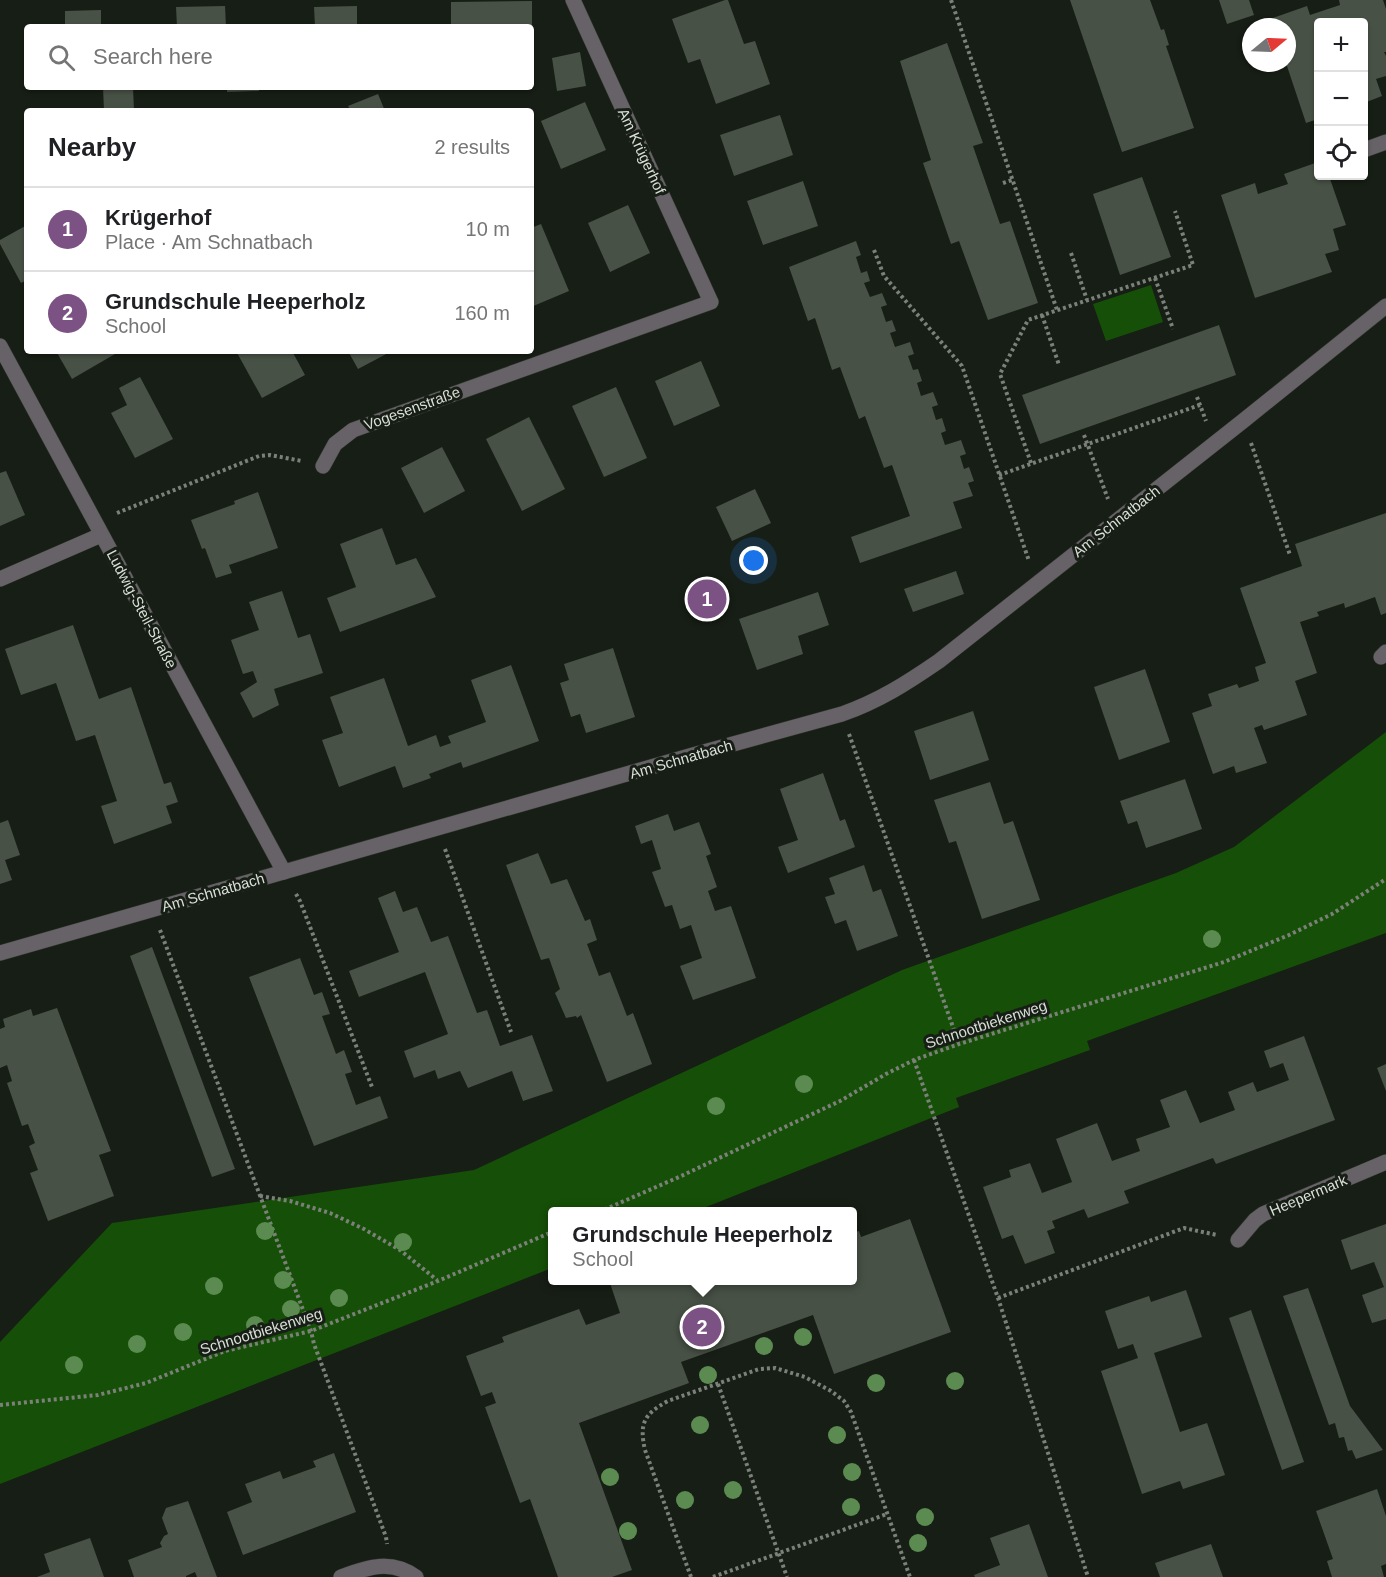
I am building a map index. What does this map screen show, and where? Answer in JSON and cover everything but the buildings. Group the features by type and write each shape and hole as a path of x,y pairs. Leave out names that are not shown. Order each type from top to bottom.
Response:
{"street":[{"name":"Am Krügerhof","path":"573,0 711,302"},
{"path":"1368,149 1386,142"},
{"name":"Vogesenstraße","path":"323,466 334,444 353,430 711,302"},
{"name":"Am Schnatbach","path":"0,953 842,714 866,705 888,694 939,661 1386,306"},
{"name":"Ludwig-Steil-Straße","path":"0,346 284,872"},
{"path":"0,579 98,528"},
{"name":"Heepermark","path":"1238,1240 1263,1214 1386,1162"},
{"path":"341,1577 376,1566 400,1569 417,1577"}],"path":[{"path":"951,0 1057,310"},
{"path":"1003,183 1012,180"},
{"path":"1031,463 1000,374 1028,320 1193,265 1175,211"},
{"path":"874,250 884,276 962,366 1037,583"},
{"path":"1071,253 1087,300"},
{"path":"1155,278 1173,328"},
{"path":"1042,315 1059,365"},
{"path":"999,475 1200,405"},
{"path":"1243,421 1290,555"},
{"path":"1084,435 1116,521"},
{"path":"98,528 259,456 270,455 323,466"},
{"path":"842,714 960,1044"},
{"path":"438,828 511,1032"},
{"path":"284,872 300,901 372,1087"},
{"path":"1384,880 1386,886"},
{"name":"Schnootbiekenweg","path":"610,1207 840,1101 914,1060 1224,962 1332,914 1384,880"},
{"path":"153,909 386,1536 388,1566"},
{"path":"914,1060 998,1298 1089,1577"},
{"path":"259,1196 290,1201 330,1213 364,1229 400,1250 438,1281"},
{"path":"998,1298 1184,1228 1238,1240"},
{"name":"Schnootbiekenweg","path":"0,1405 98,1395 146,1383 225,1351 311,1331 438,1281 548,1234"},
{"path":"691,1577 645,1450 641,1434 646,1419 656,1408 668,1401 759,1370 775,1368 805,1377 831,1391 851,1412 910,1577"},
{"path":"718,1384 787,1577"},
{"path":"714,1577 887,1514"}],"green space":[{"path":"1151,285 1163,322 1106,341 1093,304"},
{"path":"1386,732 1386,933 1087,1041 1090,1050 956,1098 959,1107 706,1207 548,1207 548,1270 0,1484 0,1342 112,1223 474,1170 902,970 1176,873 1234,847"}],"place":[{"name":"Krügerhof","path":"707,599"},
{"name":"Grundschule Heeperholz","path":"702,1327"}]}
